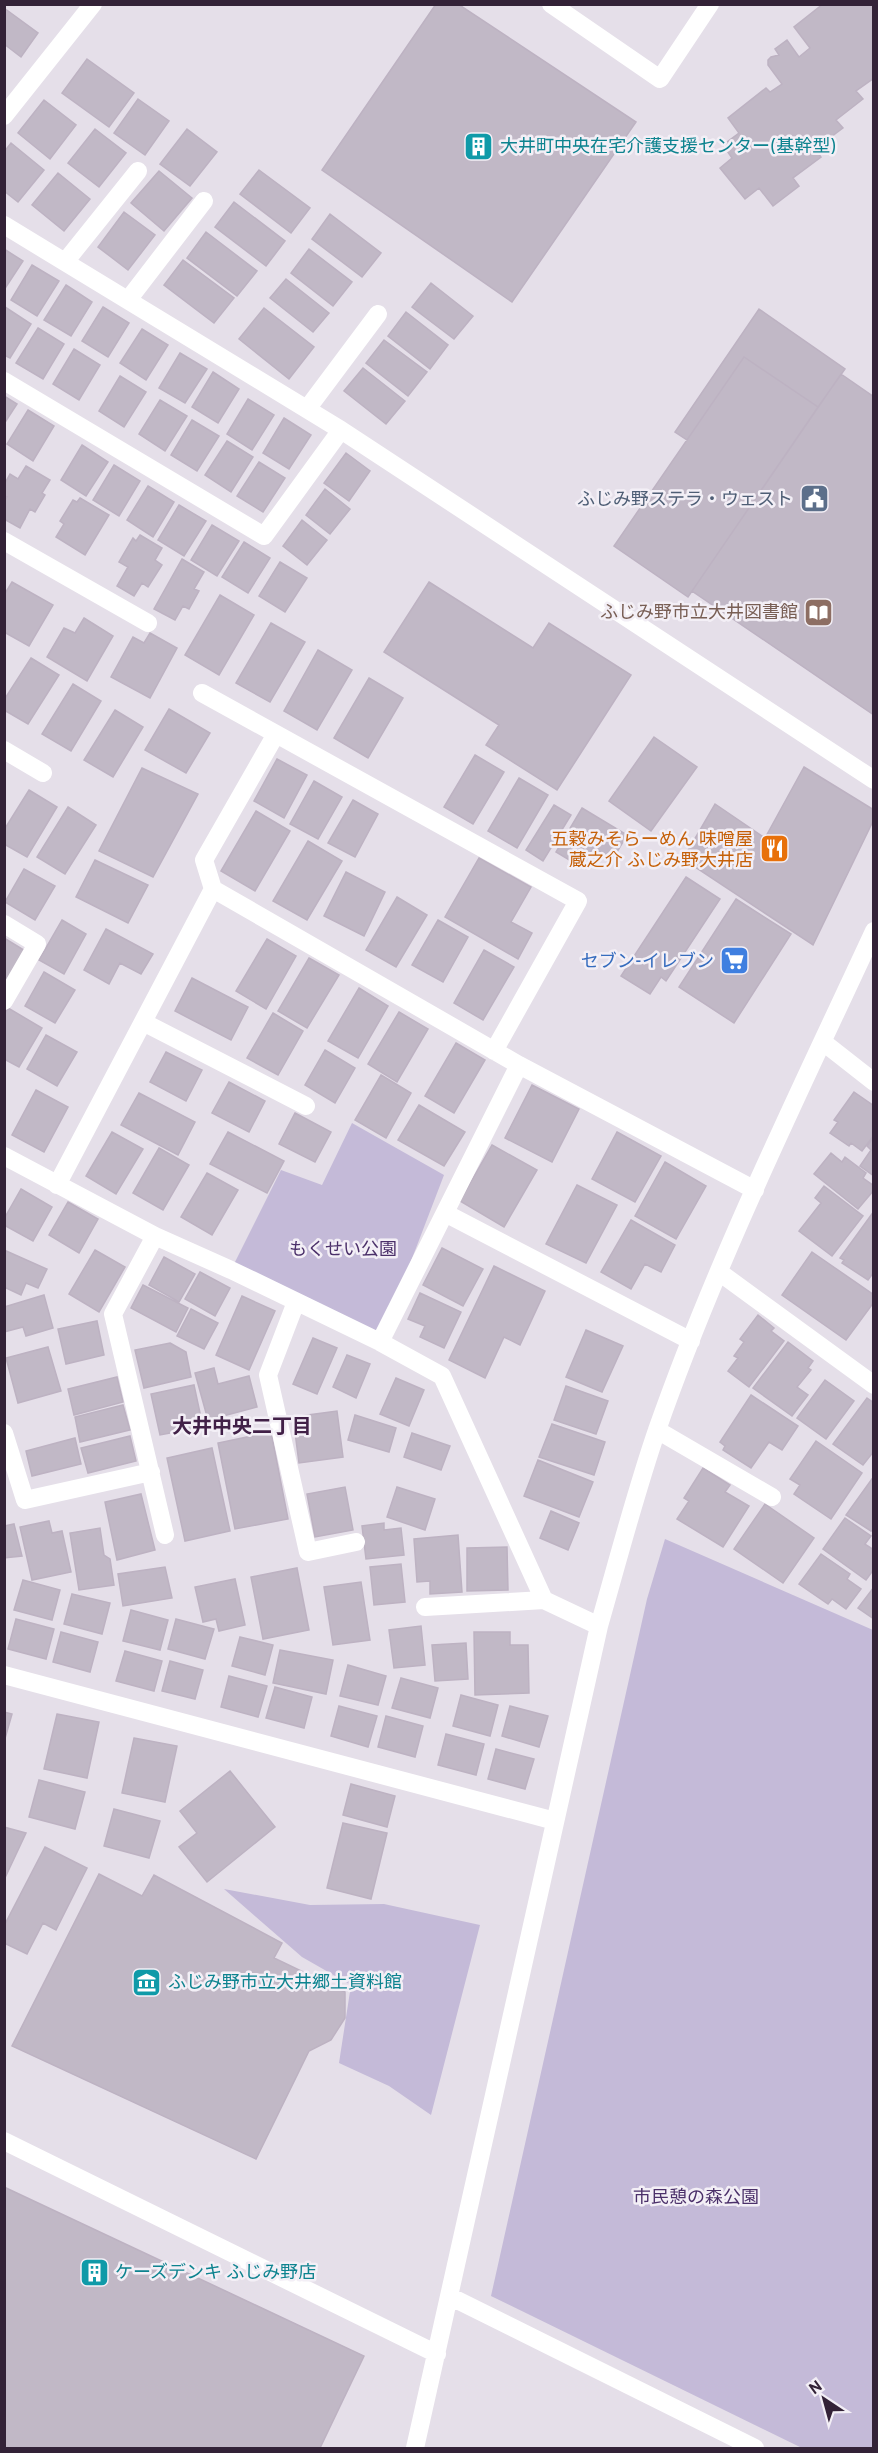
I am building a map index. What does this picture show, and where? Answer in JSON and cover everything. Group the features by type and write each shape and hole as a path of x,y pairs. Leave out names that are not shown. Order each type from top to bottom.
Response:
{"street":[{"path":"4,116 93,4"},
{"path":"551,4 660,79 710,4"},
{"path":"65,262 138,171"},
{"path":"128,300 204,201"},
{"path":"4,225 341,430 873,780"},
{"path":"306,409 378,314"},
{"path":"4,381 264,537 341,430"},
{"path":"4,541 148,623"},
{"path":"202,693 578,901 494,1051"},
{"path":"276,734 204,860 213,889 519,1065 755,1190"},
{"path":"4,750 43,773"},
{"path":"57,1185 213,889"},
{"path":"4,924 37,944 4,1001"},
{"path":"415,2448 599,1626 657,1430 719,1272 873,931"},
{"path":"142,1022 306,1106"},
{"path":"823,1042 873,1082"},
{"path":"380,1342 519,1065"},
{"path":"7,1163 380,1342 442,1376 544,1600"},
{"path":"445,1213 691,1341"},
{"path":"155,1236 113,1314 165,1535"},
{"path":"719,1272 873,1385"},
{"path":"296,1302 268,1375 308,1552 356,1542"},
{"path":"657,1430 772,1497"},
{"path":"4,1433 10,1468 25,1500 151,1472"},
{"path":"425,1607 544,1600 599,1626"},
{"path":"4,1675 555,1821"},
{"path":"4,2142 437,2354"},
{"path":"449,2296 754,2448"}],"green space":[{"name":"もくせい公園","path":"352,1123 444,1175 380,1342 231,1270 281,1170 322,1185"},
{"name":"市民憩の森公園","path":"665,1539 873,1630 873,2448 802,2448 491,2296 647,1599"},
{"path":"224,1889 310,1905 384,1904 480,1925 431,2115 389,2086 339,2063 351,1985 302,1957"}],"building":[{"name":"大井町中央在宅介護支援センター(基幹型)","path":"436,4 458,4 636,122 512,302 322,170"},
{"path":"823,4 874,4 874,78 856,91 863,99 836,120 843,128 815,149 821,157 793,178 799,186 773,206 759,188 745,199 720,168 732,158 723,145 739,133 728,118 766,88 770,92 782,84 768,65 768,60 779,55 775,49 787,40 799,57 810,48 794,27"},
{"path":"4,8 38,33 21,57 4,44"},
{"path":"87,59 134,93 109,127 62,93"},
{"path":"138,99 169,121 145,155 114,133"},
{"path":"44,100 76,125 50,159 18,133"},
{"path":"95,129 126,153 99,187 68,163"},
{"path":"187,129 217,152 190,186 160,164"},
{"path":"11,143 44,170 18,202 4,191 4,152"},
{"path":"259,170 310,208 291,233 240,194"},
{"path":"159,171 192,198 164,231 131,203"},
{"path":"58,173 90,199 64,231 32,205"},
{"path":"234,202 285,241 266,266 215,227"},
{"path":"124,212 155,235 128,270 98,247"},
{"path":"330,214 381,253 362,277 312,239"},
{"path":"206,232 257,271 237,296 187,258"},
{"path":"4,249 23,261 4,290"},
{"path":"309,249 352,282 333,306 291,273"},
{"path":"183,260 234,298 214,323 164,285"},
{"path":"32,265 59,281 37,316 11,300"},
{"path":"286,279 329,313 313,332 270,298"},
{"path":"431,283 473,316 454,339 412,307"},
{"path":"66,285 92,302 71,336 44,320"},
{"path":"5,307 31,324 10,358 4,355"},
{"path":"103,307 129,323 108,357 82,341"},
{"path":"264,308 314,347 289,379 239,339"},
{"path":"759,309 845,369 818,407 744,357 687,440 675,432"},
{"path":"406,312 448,345 430,369 388,336"},
{"path":"38,328 64,344 43,379 16,363"},
{"path":"142,329 168,345 146,380 120,363"},
{"path":"384,340 427,372 408,396 366,363"},
{"path":"74,349 100,365 79,400 53,384"},
{"path":"180,353 207,369 185,403 159,388"},
{"path":"744,357 818,407 688,597 614,546"},
{"path":"363,368 405,401 386,424 344,391"},
{"path":"213,372 239,389 218,423 192,407"},
{"name":"ふじみ野ステラ・ウェスト","path":"841,374 874,397 874,715 692,591"},
{"path":"120,376 146,392 124,427 99,411"},
{"path":"4,396 17,404 4,424"},
{"path":"248,399 274,415 252,450 227,434"},
{"path":"160,400 187,416 165,451 139,434"},
{"path":"28,410 54,426 33,461 7,444"},
{"path":"284,418 311,435 289,469 263,453"},
{"path":"192,420 219,436 197,471 171,455"},
{"path":"227,441 253,457 231,492 205,475"},
{"path":"82,445 108,462 86,496 61,480"},
{"path":"346,453 370,471 349,501 324,483"},
{"path":"259,462 285,478 263,512 237,496"},
{"path":"114,465 140,481 119,516 93,500"},
{"path":"26,466 50,480 42,493 45,495 35,512 30,509 20,528 4,519 4,501 7,497 4,496 4,485 10,474 18,479"},
{"path":"148,486 174,502 153,537 127,520"},
{"path":"325,489 350,509 330,534 306,515"},
{"path":"80,498 109,515 85,555 56,537 64,524 60,521 73,500 77,502"},
{"path":"179,505 206,521 184,556 158,540"},
{"path":"302,520 327,540 307,565 283,546"},
{"path":"212,525 239,541 217,576 191,560"},
{"path":"140,535 162,548 155,560 162,565 148,587 142,583 134,596 117,586 128,567 119,562 133,538 136,541"},
{"path":"244,542 270,558 248,593 222,577"},
{"path":"182,559 204,572 194,589 199,591 189,609 183,606 175,620 154,609"},
{"path":"280,562 307,578 285,612 259,596"},
{"path":"12,582 53,605 29,646 4,632 4,595"},
{"path":"429,582 533,648 549,623 631,675 557,790 486,745 499,725 384,652"},
{"path":"220,595 254,615 219,675 185,655"},
{"path":"84,618 113,636 87,681 47,657 64,628 75,633"},
{"path":"271,623 305,642 270,702 236,683"},
{"path":"150,633 177,648 150,698 111,677 133,637 144,643"},
{"path":"318,650 352,670 317,730 284,711"},
{"path":"31,658 59,675 28,724 4,710 4,700"},
{"path":"369,678 403,698 368,758 334,738"},
{"path":"73,684 101,701 71,751 42,734"},
{"path":"169,709 210,733 186,773 145,750"},
{"path":"115,710 143,727 113,777 84,760"},
{"path":"654,737 697,767 651,831 609,801"},
{"path":"475,755 504,772 473,824 444,807"},
{"path":"277,759 307,775 284,818 254,801"},
{"name":"五穀みそらーめん 味噌屋 蔵之介 ふじみ野大井店","path":"804,767 874,810 874,819 813,945 683,859 715,804 765,838"},
{"path":"142,768 198,794 153,877 99,851"},
{"path":"519,778 548,795 517,848 488,831"},
{"path":"314,781 342,797 318,839 290,824"},
{"path":"29,790 57,807 27,857 4,844 4,830"},
{"path":"353,800 378,814 355,857 328,843"},
{"path":"554,805 571,815 543,861 526,850"},
{"path":"68,807 96,825 65,874 37,857"},
{"path":"582,808 627,835 613,859 593,848 581,867 556,852"},
{"path":"256,811 290,831 255,891 221,871"},
{"path":"308,841 342,861 307,920 273,901"},
{"path":"479,858 531,887 511,922 532,933 518,959 445,917"},
{"path":"95,860 148,885 128,923 76,897"},
{"path":"24,869 55,886 35,920 5,902"},
{"path":"346,872 385,892 364,936 324,916"},
{"path":"686,877 720,899 666,981 661,977 650,994 621,976"},
{"path":"397,897 427,915 396,967 366,950"},
{"name":"セブン-イレブン","path":"736,899 791,934 734,1023 679,987"},
{"path":"62,920 86,934 64,974 39,960"},
{"path":"438,920 468,937 443,982 412,965"},
{"path":"106,929 153,954 141,974 120,963 109,984 84,970"},
{"path":"4,938 27,952 4,983"},
{"path":"267,939 296,956 266,1009 236,991"},
{"path":"484,950 514,967 483,1020 454,1003"},
{"path":"309,958 339,975 307,1028 278,1011"},
{"path":"44,972 75,990 55,1023 25,1006"},
{"path":"192,978 248,1007 231,1040 175,1011"},
{"path":"359,988 388,1006 358,1058 328,1041"},
{"path":"8,1008 42,1028 19,1067 4,1059 4,1015"},
{"path":"399,1012 428,1029 397,1082 368,1064"},
{"path":"273,1013 303,1031 278,1075 247,1058"},
{"path":"46,1035 77,1052 57,1086 27,1069"},
{"path":"456,1043 485,1060 454,1113 425,1096"},
{"path":"325,1050 355,1068 335,1103 305,1085"},
{"path":"166,1052 202,1070 186,1101 150,1082"},
{"path":"381,1075 411,1093 386,1138 355,1120"},
{"path":"229,1082 265,1101 249,1132 212,1113"},
{"path":"532,1085 579,1109 552,1162 505,1138"},
{"path":"36,1090 68,1107 44,1152 12,1135"},
{"path":"854,1092 874,1106 874,1135 862,1151 851,1143 849,1146 830,1133 838,1122 834,1120"},
{"path":"139,1093 195,1122 178,1155 121,1125"},
{"path":"419,1105 465,1132 444,1166 398,1140"},
{"path":"295,1113 331,1132 315,1162 279,1144"},
{"path":"112,1132 143,1149 116,1194 86,1176"},
{"path":"228,1132 284,1161 267,1193 210,1164"},
{"path":"617,1132 661,1156 635,1202 592,1179"},
{"path":"874,1137 874,1176 860,1166 871,1150 867,1146"},
{"path":"492,1145 537,1170 504,1227 460,1201"},
{"path":"159,1148 189,1165 163,1210 133,1193"},
{"path":"831,1153 842,1162 845,1157 866,1173 863,1178 874,1186 874,1190 858,1209 814,1174"},
{"path":"665,1162 706,1186 676,1239 635,1216"},
{"path":"207,1173 238,1190 212,1235 181,1217"},
{"path":"577,1185 617,1205 586,1263 546,1244"},
{"path":"824,1186 863,1216 832,1256 799,1231 821,1203 815,1198"},
{"path":"21,1189 52,1207 33,1241 4,1225 4,1219"},
{"path":"68,1202 98,1219 79,1253 49,1235"},
{"path":"874,1211 874,1272 868,1280 842,1263 844,1260 840,1258"},
{"path":"631,1220 675,1245 661,1272 645,1264 631,1289 601,1272"},
{"path":"442,1248 483,1269 463,1306 423,1285"},
{"path":"4,1250 47,1269 38,1288 26,1283 21,1295 4,1287"},
{"path":"95,1250 125,1267 99,1312 69,1294"},
{"path":"812,1252 874,1295 874,1302 846,1340 782,1295"},
{"path":"164,1257 195,1274 179,1302 149,1285"},
{"path":"494,1266 545,1291 520,1345 504,1337 485,1378 449,1360"},
{"path":"200,1272 230,1288 215,1316 185,1299"},
{"path":"143,1285 188,1308 176,1332 131,1308"},
{"path":"420,1293 461,1312 444,1348 420,1337 425,1326 408,1319"},
{"path":"44,1295 53,1328 26,1336 23,1327 4,1332 4,1307"},
{"path":"242,1296 275,1311 249,1370 216,1355"},
{"path":"191,1309 218,1323 204,1349 177,1336"},
{"path":"758,1315 774,1328 771,1331 784,1341 749,1387 728,1371 738,1358 734,1356 744,1342 740,1339"},
{"path":"97,1321 104,1355 66,1364 58,1329"},
{"path":"586,1330 623,1346 602,1392 566,1377"},
{"path":"313,1338 337,1348 317,1394 293,1384"},
{"path":"788,1342 813,1361 808,1368 811,1370 797,1387 808,1395 792,1416 753,1388"},
{"path":"170,1343 186,1352 191,1377 144,1388 135,1350"},
{"path":"48,1347 61,1391 18,1403 6,1358"},
{"path":"347,1355 370,1364 356,1398 333,1387"},
{"path":"214,1368 218,1384 249,1376 257,1407 208,1420 195,1373"},
{"path":"117,1377 123,1402 74,1415 68,1389"},
{"path":"396,1378 424,1390 409,1426 380,1414"},
{"path":"825,1380 854,1401 826,1439 797,1418"},
{"path":"194,1385 203,1427 160,1435 151,1394"},
{"path":"566,1386 608,1401 596,1434 554,1420"},
{"path":"751,1395 798,1426 782,1450 769,1442 751,1468 723,1450 725,1446 720,1442"},
{"path":"867,1398 874,1403 874,1451 863,1465 833,1444"},
{"path":"123,1405 130,1430 80,1442 75,1417"},
{"path":"337,1411 343,1457 299,1463 293,1417"},
{"path":"355,1415 396,1428 389,1452 348,1440"},
{"path":"552,1424 605,1442 594,1475 539,1457"},
{"path":"271,1432 288,1519 235,1529 218,1443"},
{"path":"412,1433 450,1446 441,1470 404,1457"},
{"path":"130,1436 136,1461 88,1473 81,1448"},
{"path":"75,1438 81,1464 32,1476 26,1451"},
{"path":"816,1441 862,1473 831,1519 794,1494 800,1485 790,1479"},
{"path":"212,1448 230,1531 185,1541 167,1458"},
{"path":"538,1460 593,1482 579,1517 524,1496"},
{"path":"703,1468 730,1485 725,1492 749,1506 723,1547 677,1519 689,1501 684,1498"},
{"path":"874,1476 874,1529 871,1531 846,1515"},
{"path":"345,1487 353,1530 315,1537 307,1494"},
{"path":"397,1487 435,1499 425,1530 387,1517"},
{"path":"141,1494 155,1550 117,1560 105,1502"},
{"path":"765,1504 814,1538 783,1583 734,1549"},
{"path":"551,1511 579,1523 568,1550 540,1538"},
{"path":"845,1518 871,1536 865,1544 874,1550 874,1569 866,1580 823,1549"},
{"path":"49,1521 52,1533 62,1531 71,1572 32,1580 20,1527"},
{"path":"384,1523 384,1530 401,1528 404,1555 366,1559 362,1526"},
{"path":"14,1524 22,1556 4,1558 4,1526"},
{"path":"100,1528 104,1555 110,1559 114,1585 79,1590 70,1533"},
{"path":"458,1535 462,1592 430,1594 430,1581 417,1582 414,1539"},
{"path":"507,1547 508,1590 467,1591 467,1548"},
{"path":"821,1554 850,1574 847,1579 861,1589 846,1609 832,1599 828,1604 799,1584"},
{"path":"401,1564 405,1602 374,1605 370,1567"},
{"path":"165,1567 172,1598 123,1606 118,1574"},
{"path":"297,1568 309,1630 263,1639 251,1577"},
{"path":"235,1579 245,1625 219,1631 216,1619 203,1622 195,1587"},
{"path":"23,1580 60,1590 52,1620 14,1610"},
{"path":"361,1582 370,1640 333,1645 324,1587"},
{"path":"874,1587 874,1619 858,1608"},
{"path":"72,1594 110,1603 102,1634 64,1624"},
{"path":"131,1610 168,1620 160,1650 123,1641"},
{"path":"16,1619 54,1629 46,1659 8,1649"},
{"path":"176,1619 214,1629 205,1659 168,1649"},
{"path":"421,1626 425,1665 394,1668 389,1630"},
{"path":"61,1632 98,1642 90,1672 53,1662"},
{"path":"474,1632 510,1632 510,1645 528,1645 529,1693 475,1695"},
{"path":"240,1637 273,1645 265,1675 232,1666"},
{"path":"466,1643 468,1679 435,1681 432,1645"},
{"path":"280,1650 333,1660 326,1694 273,1683"},
{"path":"125,1651 162,1661 154,1691 116,1681"},
{"path":"170,1661 203,1670 195,1699 162,1691"},
{"path":"348,1665 386,1676 378,1705 340,1696"},
{"path":"229,1676 267,1686 258,1717 221,1707"},
{"path":"401,1678 438,1688 430,1718 392,1708"},
{"path":"275,1687 312,1697 304,1728 266,1718"},
{"path":"461,1695 498,1705 490,1736 453,1726"},
{"path":"339,1706 377,1716 368,1747 331,1736"},
{"path":"510,1706 548,1716 539,1747 502,1736"},
{"path":"4,1712 12,1714 4,1742"},
{"path":"57,1714 99,1722 87,1778 44,1769"},
{"path":"386,1716 423,1726 415,1757 378,1747"},
{"path":"446,1734 484,1744 476,1775 438,1765"},
{"path":"134,1738 177,1746 165,1802 122,1793"},
{"path":"496,1749 534,1759 525,1789 488,1779"},
{"path":"230,1771 275,1827 207,1882 179,1847 197,1833 180,1811"},
{"path":"39,1780 85,1792 75,1829 29,1817"},
{"path":"351,1784 395,1796 387,1827 343,1815"},
{"path":"114,1809 160,1821 149,1858 104,1846"},
{"path":"343,1823 387,1833 371,1899 327,1888"},
{"path":"4,1827 26,1833 4,1880"},
{"path":"45,1847 87,1868 56,1930 43,1923 27,1954 4,1943 4,1926"},
{"path":"99,1874 142,1896 154,1875 282,1943 274,1958 345,1992 345,2018 331,2040 309,2051 256,2159 12,2046"},
{"name":"ケーズデンキ ふじみ野店","path":"4,2187 364,2356 320,2448 4,2448"}],"place":[{"name":"大井町中央在宅介護支援センター(基幹型)","path":"479,146"},
{"name":"ふじみ野ステラ・ウェスト","path":"814,499"},
{"name":"ふじみ野市立大井図書館","path":"819,612"},
{"name":"五穀みそらーめん 味噌屋 蔵之介 ふじみ野大井店","path":"774,849"},
{"name":"セブン-イレブン","path":"735,961"},
{"name":"ふじみ野市立大井郷土資料館","path":"147,1982"},
{"name":"ケーズデンキ ふじみ野店","path":"94,2272"}],"district":[{"name":"大井中央二丁目","path":"242,1426"}]}
